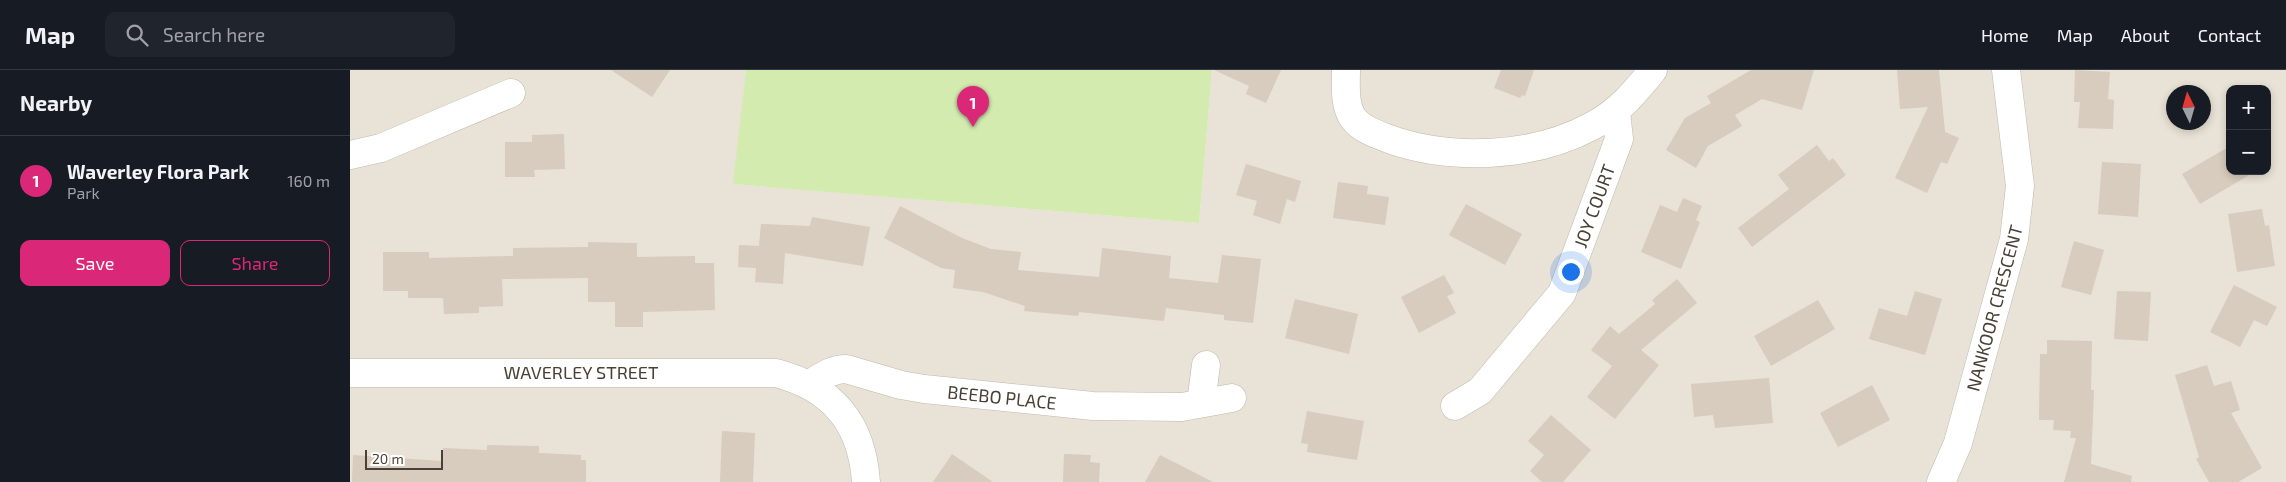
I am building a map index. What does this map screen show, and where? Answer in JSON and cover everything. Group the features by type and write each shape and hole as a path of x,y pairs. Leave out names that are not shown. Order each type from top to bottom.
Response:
{"street":[{"path":"1346,70 1348,106 1352,118 1362,127 1412,147 1447,152 1491,152 1527,149 1592,127 1616,111 1653,70"},
{"name":"NANKOOR CRESCENT","path":"1941,482 1958,442 2014,239 2020,186 2006,70"},
{"path":"350,155 380,148 511,93"},
{"name":"JOY COURT","path":"1455,406 1480,391 1562,293 1619,138 1616,111"},
{"path":"1201,403 1206,365"},
{"name":"BEEBO PLACE","path":"810,384 838,369 846,369 901,385 972,395 1093,406 1182,407 1232,398"},
{"name":"WAVERLEY STREET","path":"350,373 758,372 776,373 810,384"},
{"path":"810,384 842,411 852,424 863,456 866,482"}],"shaded area":[{"path":"350,70 746,70 734,184 1199,223 1212,70 2286,70 2286,482 350,482"}],"green space":[{"path":"746,70 1212,70 1199,223 733,184"}],"building":[{"path":"611,70 670,70 652,97"},
{"path":"1214,70 1281,70 1266,103 1246,94 1249,86"},
{"path":"1501,70 1534,70 1525,96 1522,95 1520,98 1494,88"},
{"path":"1751,70 1814,70 1802,110 1762,99 1735,115 1742,126 1708,146 1696,168 1666,150 1685,118 1711,103 1707,96"},
{"path":"1897,70 1939,70 1945,132 1959,138 1947,164 1941,162 1927,193 1895,178 1928,107 1900,109"},
{"path":"2075,70 2110,72 2108,99 2114,100 2113,129 2078,128 2080,102 2074,102"},
{"path":"564,134 565,169 534,170 535,177 505,177 505,142 532,142 532,135"},
{"path":"1817,145 1829,161 1833,158 1846,175 1752,247 1738,228 1789,189 1778,175"},
{"path":"2226,148 2226,175 2249,175 2200,204 2182,174"},
{"path":"2102,162 2141,164 2138,217 2098,214"},
{"path":"1246,164 1301,181 1295,202 1287,199 1280,224 1253,215 1257,201 1236,195"},
{"path":"1338,182 1368,186 1367,194 1389,197 1385,225 1333,218"},
{"path":"1683,198 1702,206 1696,220 1700,222 1681,269 1641,252 1660,205 1677,212"},
{"path":"1466,204 1522,234 1505,265 1449,235"},
{"path":"900,206 962,238 991,249 1021,252 1018,270 1099,277 1102,248 1171,256 1169,278 1218,283 1222,255 1261,259 1253,323 1224,320 1224,315 1166,308 1164,321 1079,312 1078,316 1024,311 1025,306 983,292 953,288 955,270 941,268 884,238"},
{"path":"2262,209 2265,226 2269,225 2275,266 2237,272 2228,214"},
{"path":"812,217 870,227 863,266 785,253 783,284 755,282 756,268 738,267 739,245 759,246 761,224 810,226"},
{"path":"2074,241 2104,250 2091,295 2061,287"},
{"path":"588,242 637,243 637,257 695,256 695,263 714,263 715,310 643,312 643,327 615,327 615,302 588,302 588,278 502,279 503,306 479,307 479,313 444,314 443,298 408,298 408,291 383,291 383,252 429,252 429,258 513,256 513,248 588,247"},
{"path":"1444,275 1454,293 1447,296 1456,313 1419,333 1401,297"},
{"path":"1677,279 1697,303 1641,350 1659,365 1615,419 1587,397 1612,366 1591,350 1610,326 1619,334 1655,304 1652,300"},
{"path":"2234,285 2277,307 2267,326 2254,320 2240,347 2210,332"},
{"path":"1915,291 1942,299 1925,355 1869,339 1879,308 1907,316"},
{"path":"2117,291 2151,292 2148,341 2114,339"},
{"path":"1295,299 1358,314 1349,354 1285,338"},
{"path":"1818,300 1835,329 1771,366 1754,336"},
{"path":"2047,340 2092,341 2091,390 2094,390 2091,464 2132,476 2131,482 2064,482 2076,438 2070,438 2071,431 2053,430 2054,420 2039,420 2040,354 2047,354"},
{"path":"2207,365 2214,386 2231,381 2240,410 2231,413 2262,468 2238,482 2209,482 2196,459 2199,457 2175,375"},
{"path":"1769,378 1773,423 1715,428 1713,415 1694,417 1691,384"},
{"path":"1872,385 1890,420 1838,447 1820,413"},
{"path":"1307,411 1364,421 1357,460 1307,452 1308,444 1301,443"},
{"path":"1551,415 1591,450 1563,482 1542,482 1530,471 1544,455 1528,441"},
{"path":"722,431 755,433 753,482 720,482"},
{"path":"487,445 539,446 539,453 581,455 581,460 586,460 586,482 352,482 353,455 442,461 443,448 487,450"},
{"path":"952,454 993,482 933,482"},
{"path":"1064,454 1091,455 1090,462 1100,463 1099,482 1063,482"},
{"path":"1160,455 1213,482 1145,482"}],"place":[{"name":"Waverley Flora Park","path":"973,127"}]}
